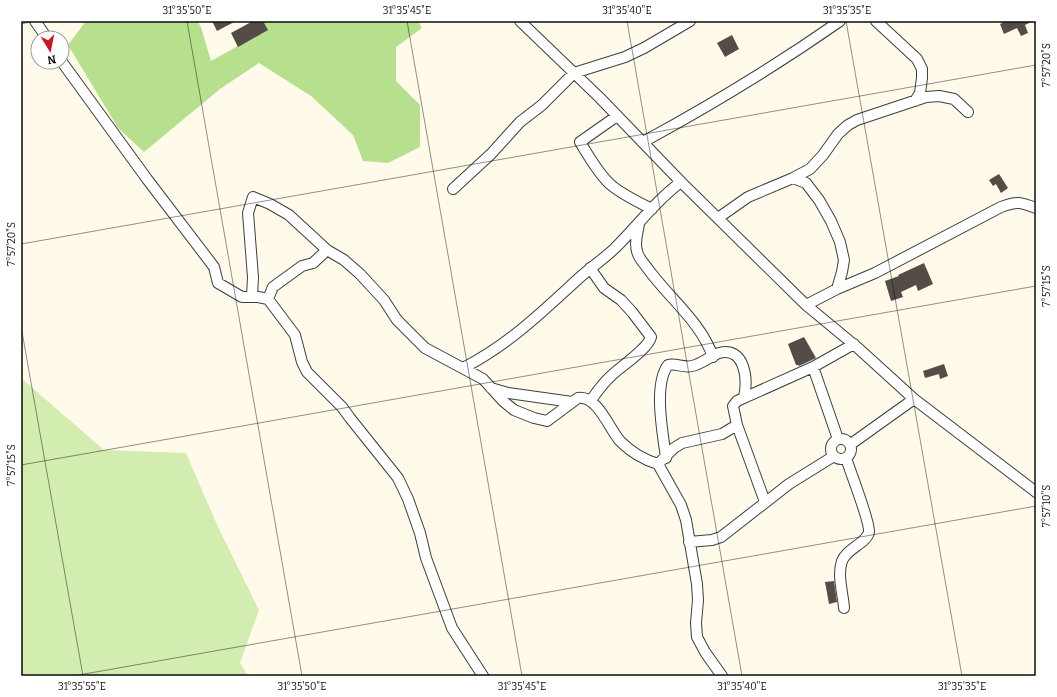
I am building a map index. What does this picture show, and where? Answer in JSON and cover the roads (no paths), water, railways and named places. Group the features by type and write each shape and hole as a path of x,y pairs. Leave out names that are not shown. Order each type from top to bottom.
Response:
{"street":[{"path":"35,21 41,30"},
{"path":"520,21 806,305 854,344 914,399 1036,492"},
{"path":"452,189 491,154 520,122 542,105 574,73 625,57 655,42 690,21"},
{"path":"643,142 704,108 799,49 840,21"},
{"path":"876,21 917,58 922,69 922,78 920,93 915,101"},
{"path":"68,70 214,268 218,283 242,297 258,297 268,300 295,335 302,362 307,372 342,407 398,478 408,499 420,533 426,558 452,628 483,676"},
{"path":"718,218 748,198 810,169 818,162 838,134 848,125 866,116 926,97 939,96 954,99 968,112"},
{"path":"617,116 580,142 593,163 610,184 617,190 652,209"},
{"path":"793,178 806,183 819,200 831,221 840,242 844,260 837,289"},
{"path":"463,368 478,361 523,330 640,224 669,191 682,182"},
{"path":"252,297 253,278 248,213 253,198 270,204 289,215 327,250 344,260 360,274 384,300 397,320 425,348 483,378 503,401 514,410 534,418 547,421 572,402 582,397 591,400 600,410 620,441 630,451 662,461"},
{"path":"806,305 837,289 881,270 1001,207 1014,202 1023,203 1036,208"},
{"path":"640,224 637,236 636,251 640,259 705,339 713,357"},
{"path":"268,300 273,287 302,266 313,263 327,250"},
{"path":"590,268 604,288 621,300 651,337 650,341 640,352 606,381 591,400"},
{"path":"765,502 737,425 733,406 737,401 744,397 813,367 854,344"},
{"path":"722,676 705,652 697,637 696,624 698,600 693,557 686,520 662,461 660,402 662,379 665,368 672,364 683,367 693,366 718,354 728,352 734,354 739,357 743,366 746,381 744,397"},
{"path":"813,367 838,439"},
{"path":"491,388 508,393 572,402"},
{"path":"851,444 914,399"},
{"path":"662,461 682,442 722,434 737,425"},
{"path":"838,439 846,440 851,444 851,454 846,458 838,459 831,451 833,443 838,439"},
{"path":"689,542 712,540 721,537 788,484 834,456"},
{"path":"844,608 841,578 842,561 849,551 866,537 869,532 865,514 846,458"}]}
